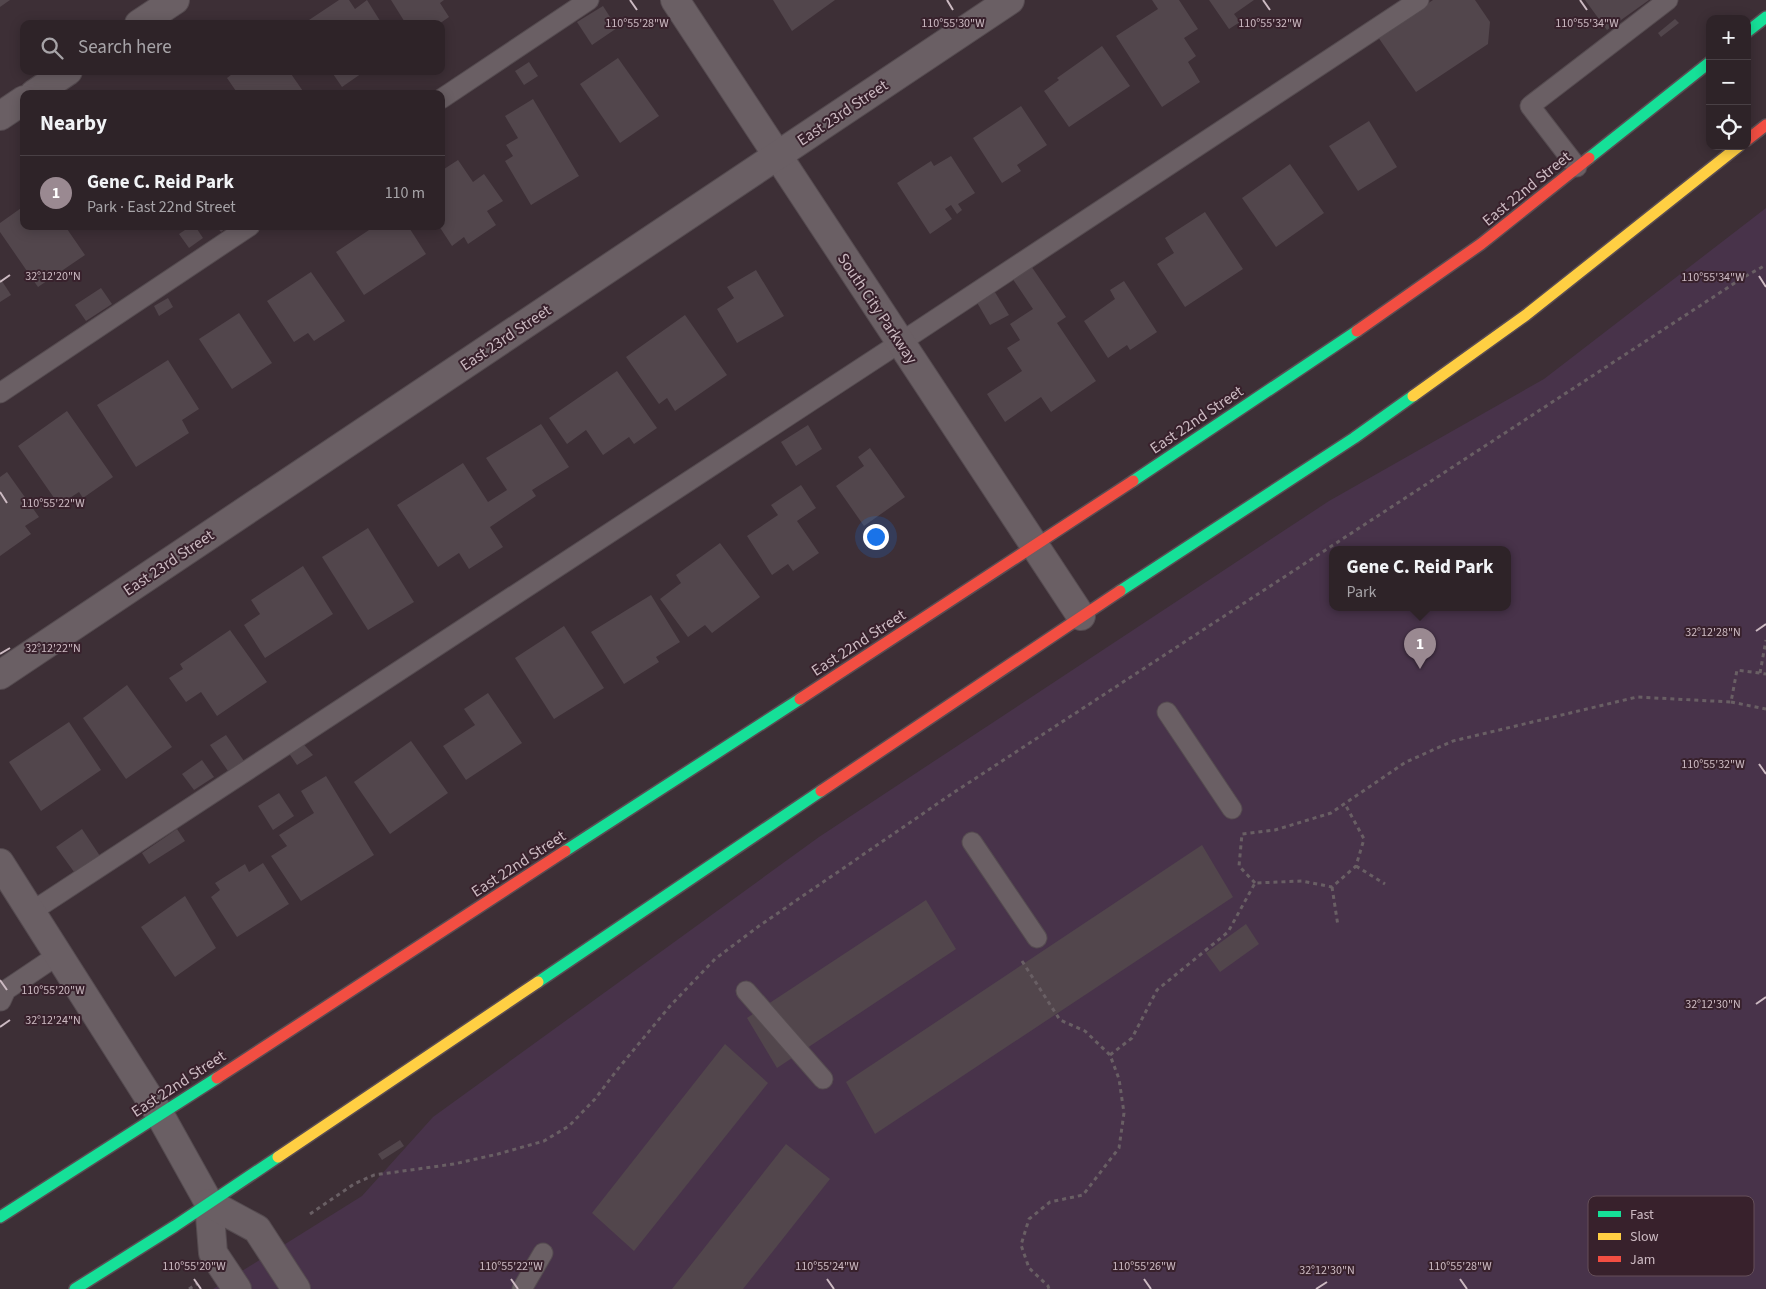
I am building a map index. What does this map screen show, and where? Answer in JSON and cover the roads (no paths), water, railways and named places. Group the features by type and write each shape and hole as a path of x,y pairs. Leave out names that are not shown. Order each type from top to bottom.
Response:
{"main road":[{"path":"1751,29 1766,17"},
{"name":"East 22nd Street","path":"0,1217 1035,546 1394,306 1481,244 1706,65"},
{"path":"1751,137 1766,125"},
{"path":"75,1289 209,1203 1081,616 1362,432 1526,315 1734,150"}],"street":[{"path":"145,20 175,0"},
{"name":"South City Parkway","path":"675,0 1081,616"},
{"name":"East 23rd Street","path":"0,675 1010,0"},
{"path":"40,90 62,75"},
{"path":"0,116 20,103"},
{"path":"0,863 160,1115 209,1203 213,1253 237,1289"},
{"path":"209,1203 257,1229 296,1289"}],"lane":[{"path":"445,95 589,0"},
{"path":"31,912 1419,0"},
{"path":"1577,168 1530,106 1668,0"},
{"path":"0,393 244,230"},
{"path":"1167,712 1232,809"},
{"path":"972,842 1037,938"},
{"path":"1,1001 6,990 58,955"},
{"path":"746,991 823,1079"},
{"path":"522,1289 543,1253"}],"place":[{"name":"Gene C. Reid Park","path":"1420,669"}]}
